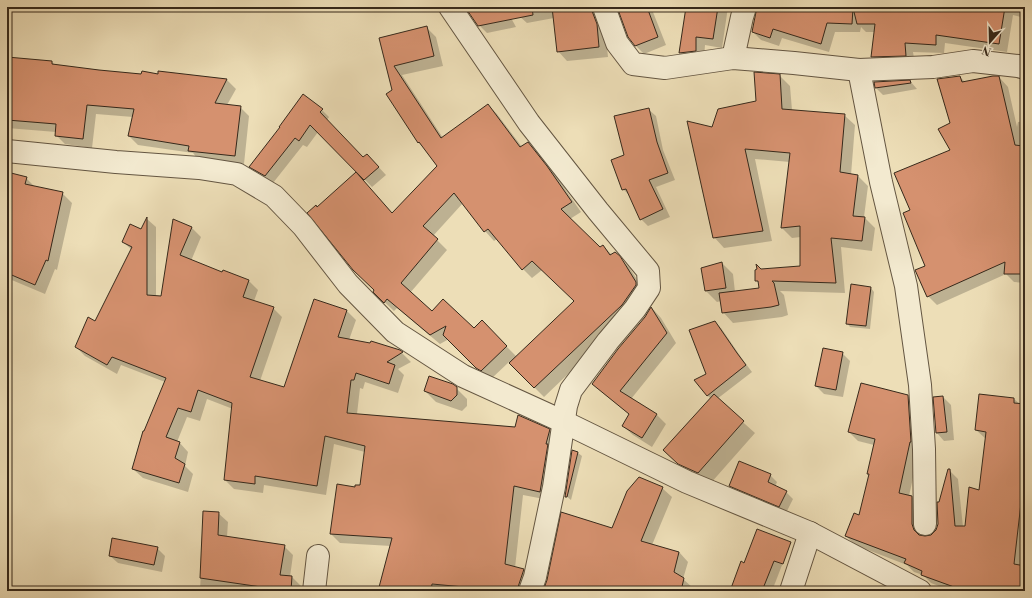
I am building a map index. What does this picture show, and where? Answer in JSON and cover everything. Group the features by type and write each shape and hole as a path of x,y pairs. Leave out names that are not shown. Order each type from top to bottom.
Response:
{"street":[{"path":"450,7 529,123 598,211 648,271 649,288 635,309 608,341 572,390 566,406 554,487 535,577 530,591"},
{"path":"604,7 617,43 633,64 665,68 733,58 794,62 859,70 933,66 973,61 1025,68"},
{"path":"733,58 745,7"},
{"path":"859,70 881,182 906,286 920,385 924,449 925,524"},
{"path":"7,151 116,162 199,168 237,174 274,196 303,226 348,284 394,332 463,376 564,422 688,482 810,533 920,591"},
{"path":"791,591 810,533"},
{"path":"314,591 318,556"}],"building":[{"path":"465,7 532,7 533,15 478,26"},
{"path":"552,7 592,7 597,24 599,47 557,52"},
{"path":"617,7 647,7 658,37 635,46 628,37"},
{"path":"686,7 718,7 713,39 696,37 696,51 679,53"},
{"path":"757,7 1005,7 999,44 936,35 936,45 905,43 906,56 871,57 875,24 857,24 853,8 852,24 827,23 821,44 773,29 770,38 752,32"},
{"path":"427,26 434,56 394,66 441,138 488,104 520,147 528,142 547,166 572,202 561,209 600,247 603,245 610,255 615,252 620,256 636,282 636,285 622,305 534,388 509,363 574,301 532,261 522,270 488,229 484,232 454,193 423,226 438,239 401,283 432,311 443,299 474,328 482,320 507,346 481,371 476,368 443,335 446,326 430,335 387,299 384,303 373,292 374,290 353,270 307,213 316,205 317,207 356,172 392,213 437,166 419,142 418,143 386,94 392,90 379,38"},
{"path":"7,57 52,61 52,64 99,70 141,74 142,71 158,74 158,71 227,79 215,103 241,106 235,156 188,151 189,146 128,136 134,109 87,105 83,139 55,136 56,124 7,120"},
{"path":"754,72 780,74 782,109 845,114 840,172 858,175 853,216 865,217 862,241 831,238 836,283 772,281 774,283 779,305 722,313 719,293 759,288 758,281 755,281 755,270 757,269 756,264 761,269 800,266 800,226 781,228 790,153 745,149 763,231 713,238 687,121 712,127 718,109 756,101"},
{"path":"960,76 962,82 999,76 1015,145 1023,146 1021,167 1025,168 1025,274 1004,274 1005,262 927,297 915,270 925,266 903,213 910,210 894,173 950,150 938,129 950,123 937,79"},
{"path":"910,80 911,83 875,88 874,82"},
{"path":"303,94 323,109 320,112 363,157 367,154 379,167 364,180 310,125 299,141 295,138 265,176 249,167"},
{"path":"649,108 657,142 668,173 649,180 663,209 640,220 626,189 622,190 611,160 624,155 614,116"},
{"path":"7,172 27,177 25,184 63,192 48,261 46,260 35,285 7,273"},
{"path":"147,217 147,295 161,296 173,219 192,227 180,255 222,272 223,270 249,280 243,297 274,307 250,377 284,387 314,299 347,310 338,337 370,343 371,341 403,352 387,362 395,365 389,384 356,373 354,380 351,380 347,413 515,427 518,415 550,429 546,444 548,444 540,492 514,486 505,564 524,569 518,591 432,584 431,591 378,591 392,538 330,534 337,484 355,487 355,485 360,485 365,446 325,436 317,486 255,476 255,484 224,480 232,403 198,390 191,412 178,408 166,437 180,442 175,458 185,464 179,483 132,469 143,431 166,378 112,357 107,365 75,347 88,317 95,321 132,247 122,242 130,224 141,229"},
{"path":"722,262 726,288 705,291 701,268"},
{"path":"851,284 871,287 866,326 846,324"},
{"path":"651,307 667,333 620,391 657,414 642,438 622,426 629,414 592,384 618,349 645,317"},
{"path":"715,321 746,365 707,396 694,380 706,374 689,330"},
{"path":"823,348 843,352 836,390 815,386"},
{"path":"429,376 453,384 457,387 457,395 451,401 424,391"},
{"path":"861,383 908,395 911,442 899,493 912,496 912,524 914,530 919,535 925,536 931,535 936,530 938,524 937,502 939,502 948,469 950,469 955,526 965,526 969,487 979,490 986,432 975,430 979,394 1014,398 1014,403 1025,404 1025,468 1014,564 1025,566 1025,591 965,591 921,575 922,571 904,563 906,559 845,536 854,513 859,515 869,474 867,474 875,439 848,432"},
{"path":"714,394 744,421 698,473 678,464 663,450"},
{"path":"943,396 947,432 936,433 933,397"},
{"path":"572,450 578,452 567,497 565,497"},
{"path":"739,461 771,474 768,482 787,491 779,507 729,486"},
{"path":"639,477 663,487 641,541 679,552 674,572 684,578 681,591 543,591 547,580 561,512 612,528 627,491"},
{"path":"203,511 219,512 218,535 285,545 280,575 292,576 291,591 267,591 268,588 200,578"},
{"path":"757,529 791,542 783,564 774,561 762,591 730,591 741,561 744,563"},
{"path":"112,538 158,547 154,565 109,556"}]}
